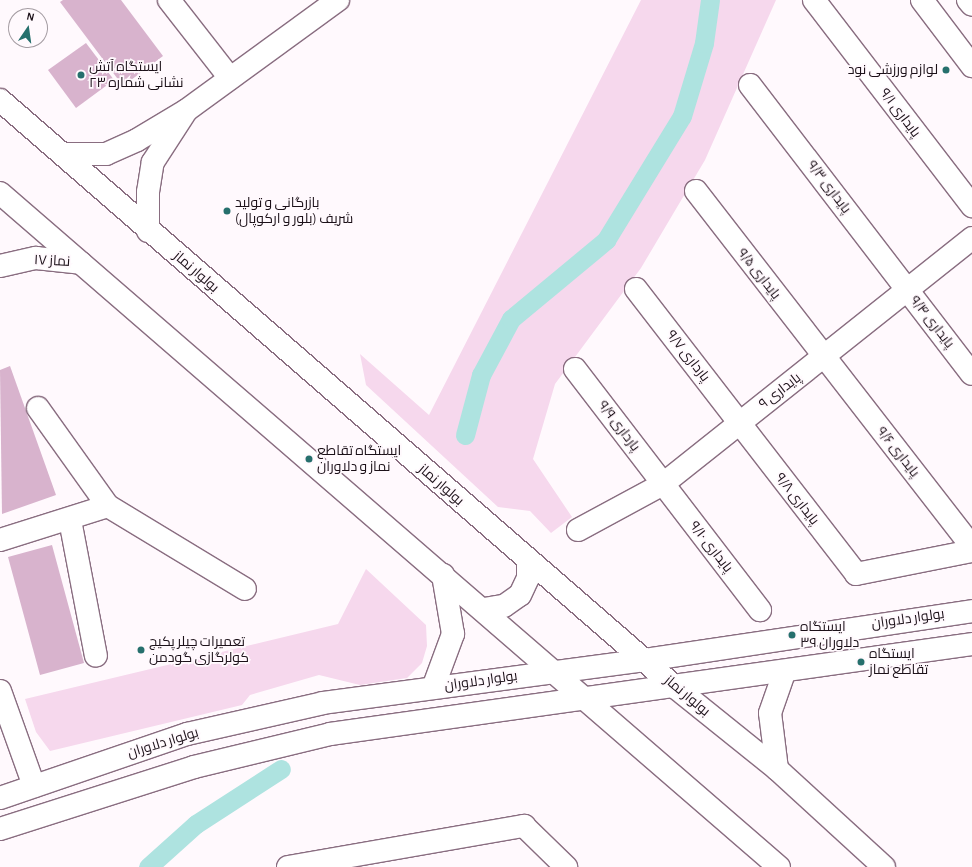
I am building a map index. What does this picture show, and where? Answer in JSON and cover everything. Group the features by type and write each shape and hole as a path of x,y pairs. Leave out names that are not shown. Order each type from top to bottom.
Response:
{"street":[{"path":"169,0 230,78"},
{"path":"63,154 106,154 187,110 338,0"},
{"name":"پایداری ۹/۱","path":"814,0 972,206"},
{"path":"922,0 972,66"},
{"path":"968,0 972,5"},
{"name":"پایداری ۹/۳","path":"750,85 907,290"},
{"name":"بولوار نماز","path":"0,100 63,154 148,231 675,687 777,769 884,867"},
{"path":"148,231 148,192 153,162 187,110"},
{"name":"پایداری ۹/۵","path":"696,191 823,356"},
{"path":"0,193 484,609 779,867"},
{"name":"پایداری ۹","path":"578,530 662,484 972,238"},
{"name":"نماز ۱٧","path":"0,266 36,258 81,263"},
{"name":"پارداری ۹/۷","path":"636,289 739,423"},
{"name":"پایداری ۹/۴","path":"907,290 972,374"},
{"name":"پایداری ۹/۶","path":"823,356 972,547"},
{"name":"پارداری ۹/۹","path":"575,369 662,484"},
{"path":"38,408 108,506 245,589"},
{"name":"پایداری ۹/۸","path":"739,423 856,574 972,551"},
{"name":"پایداری ۹/۱۰","path":"662,484 760,610"},
{"path":"0,540 70,520 108,506"},
{"path":"70,520 96,656"},
{"path":"484,609 504,606 520,595 528,578 528,560"},
{"path":"433,688 434,678 453,634 443,575"},
{"name":"بولوار دلاوران","path":"0,798 187,734 324,702 645,660 972,611"},
{"path":"0,829 194,767 330,734 584,697 784,673 972,644"},
{"path":"777,769 770,713 784,673"},
{"path":"0,691 34,786"},
{"path":"288,867 378,859 524,826 566,867"}],"shaded area":[{"path":"641,0 776,0 705,160 641,268 555,384 533,459 572,517 551,533 530,511 498,507 366,385 360,354 429,415"},
{"path":"366,569 426,625 427,646 422,663 407,678 360,685 319,675 250,695 242,705 50,751 36,732 25,699 338,624"}],"building":[{"path":"63,0 121,0 163,56 123,86 60,2"},
{"name":"ایستگاه آتش نشانی شماره ۲۳","path":"86,43 114,80 76,108 48,70"},
{"path":"10,366 56,495 2,514 0,370"},
{"path":"52,545 84,663 40,675 8,557"}],"waterway":[{"path":"465,435 481,375 511,319 606,240 682,116 704,43 710,0"},
{"path":"148,867 196,824 281,769"}],"place":[{"name":"لوازم ورزشی نود","path":"946,70"},
{"name":"ایستگاه آتش نشانی شماره ۲۳","path":"81,75"},
{"name":"بازرگانی و تولید شریف (بلور و ارکوپال)","path":"227,211"},
{"name":"ایستگاه تقاطع نماز و دلاوران","path":"309,459"},
{"name":"ایستگاه دلاوران ۳۹","path":"792,635"},
{"name":"تعمیرات چیلر پکیج کولرگازی گودمن","path":"141,650"},
{"name":"ایستگاه تقاطع نماز","path":"861,662"}]}
